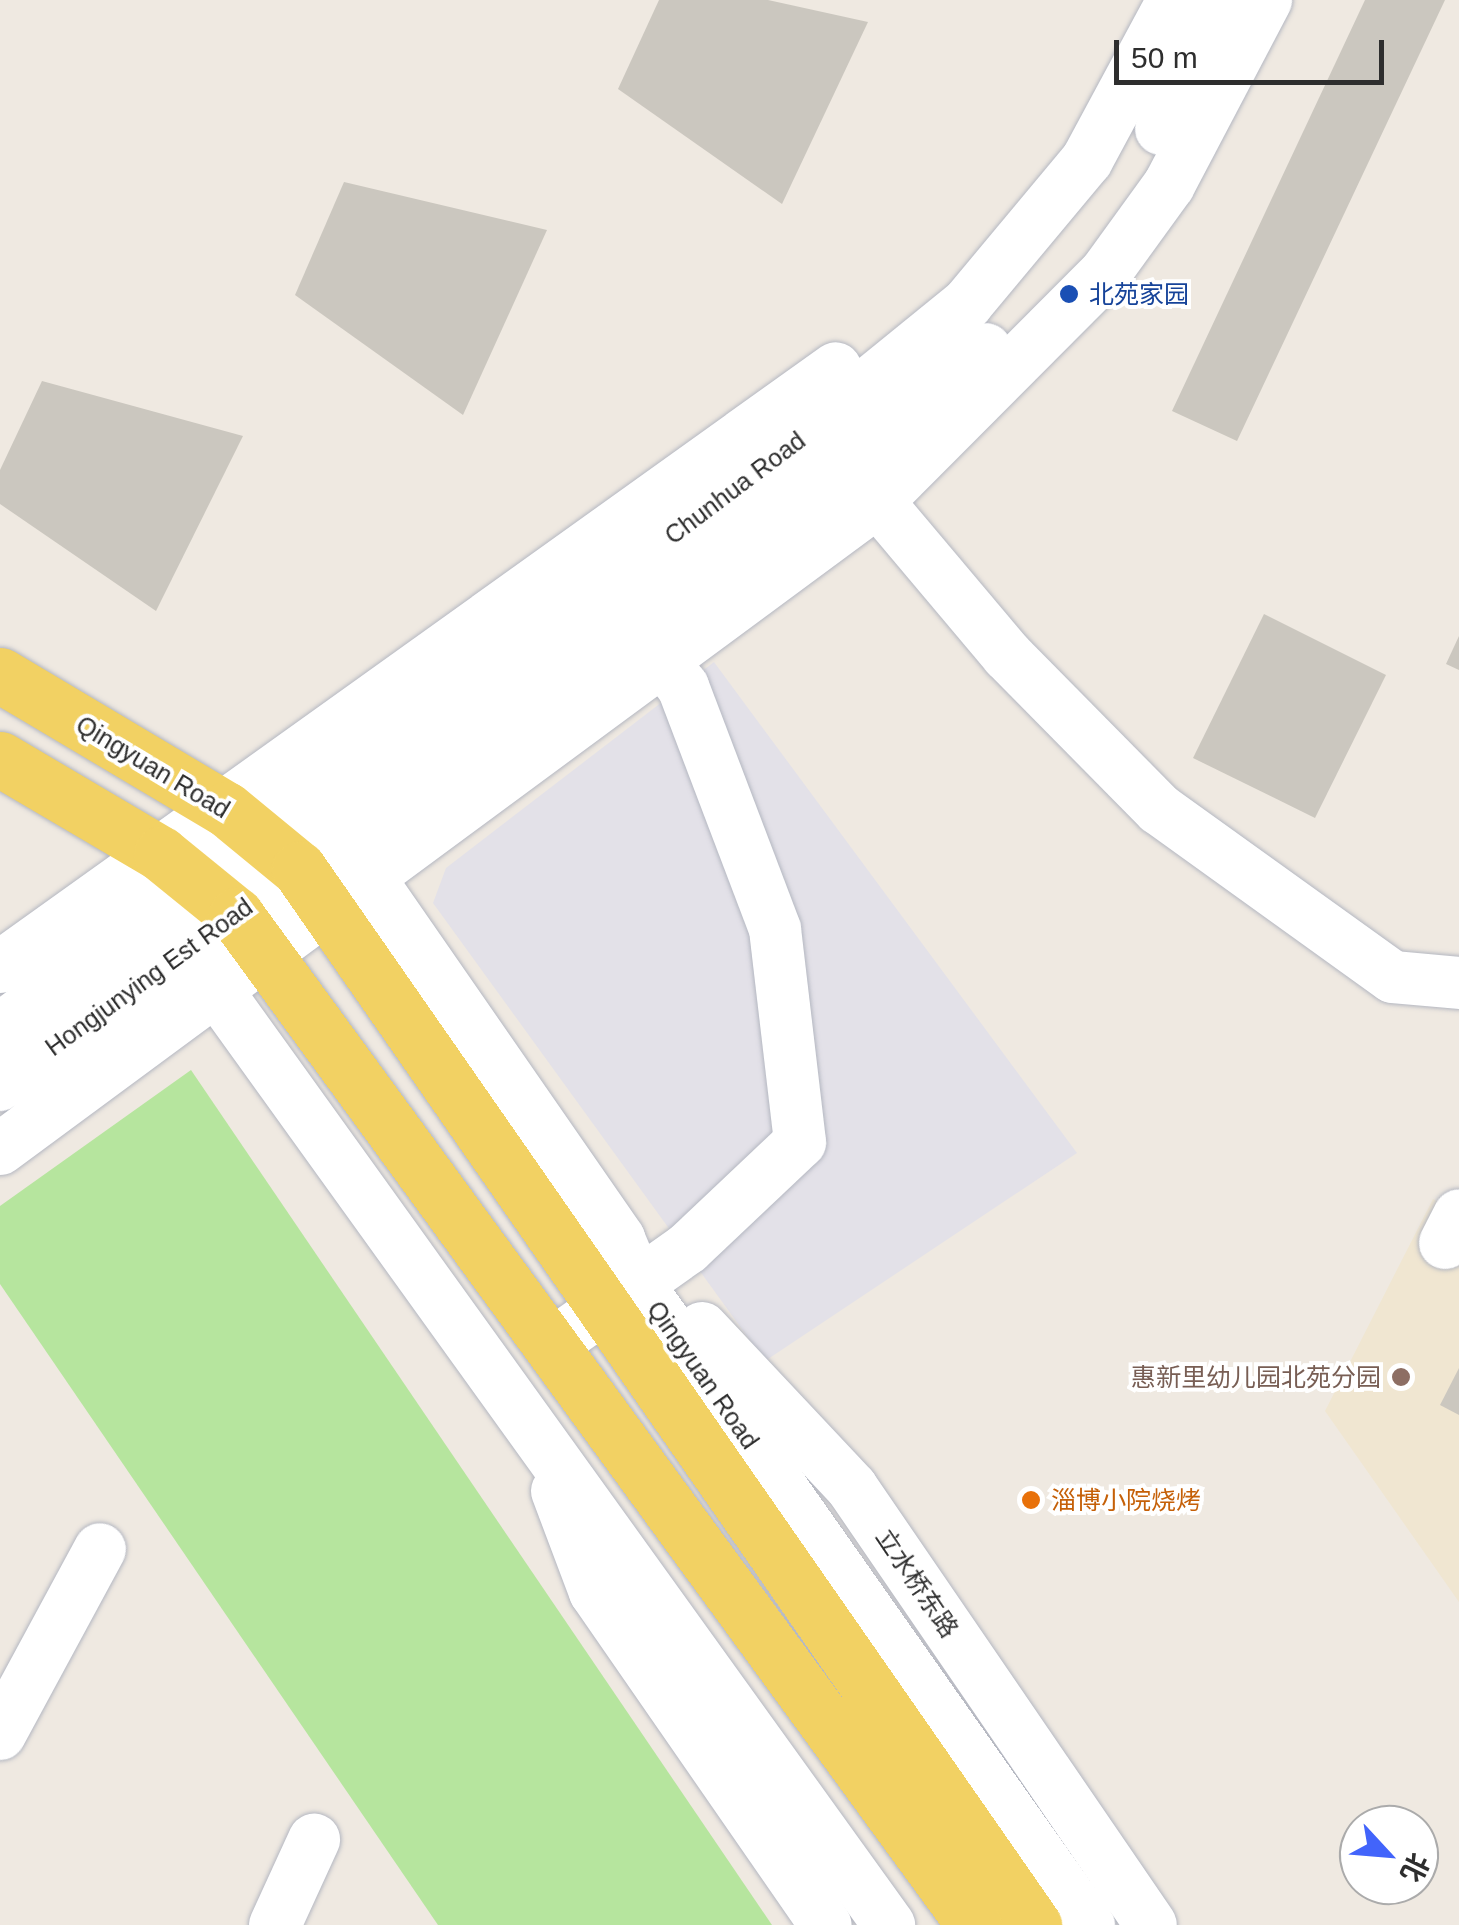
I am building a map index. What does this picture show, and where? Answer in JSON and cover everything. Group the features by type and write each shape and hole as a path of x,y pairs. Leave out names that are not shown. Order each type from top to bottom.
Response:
{"main road":[{"name":"Qingyuan Road","path":"0,675 278,856 537,1215 620,1296 1034,1925"},
{"path":"0,759 215,902 456,1206 974,1925"}],"street":[{"path":"0,967 215,902 278,856 882,334 1015,200 1074,119 1138,0"},
{"name":"Chunhua Road","path":"215,902 278,856 967,304 1088,160 1173,0"},
{"name":"Chunhua Road","path":"278,856 632,621 862,483 1089,237 1162,126 1224,0"},
{"path":"278,856 370,879 663,663 862,483 1106,272 1168,185 1266,0"},
{"path":"862,483 1007,655 1159,809 1393,977 1459,983"},
{"path":"554,1343 620,1296 800,1142 775,929 683,687 632,621"},
{"name":"Qingyuan Road","path":"370,879 619,1239 620,1296 1089,1925"},
{"path":"215,902 220,988 889,1925"},
{"name":"Hongjunying Est Road","path":"0,1029 215,902"},
{"name":"Hongjunying Est Road","path":"0,1085 215,902"},
{"path":"0,1150 220,988"},
{"path":"456,1206 595,1592 826,1925"},
{"name":"立水桥东路","path":"620,1296 670,1294 852,1488 1151,1925"},
{"path":"0,1734 100,1549"},
{"path":"275,1925 314,1840"}],"shaded area":[{"path":"714,662 1077,1153 765,1361 433,903 446,868"},
{"name":"惠新里幼儿园北苑分园","path":"1433,1199 1459,1212 1459,1602 1325,1411"}],"green space":[{"path":"191,1070 772,1925 438,1925 0,1284 0,1206"}],"building":[{"path":"659,0 768,0 868,22 782,204 618,89"},
{"path":"1365,0 1445,0 1237,441 1172,411"},
{"path":"344,182 547,230 463,415 295,295"},
{"path":"42,381 243,436 156,611 0,504 0,470"},
{"path":"1264,614 1386,675 1315,818 1193,758"},
{"path":"1459,636 1459,670 1446,664"},
{"path":"1459,1368 1459,1415 1440,1405"}],"place":[{"name":"北苑家园","path":"1069,294"},
{"name":"惠新里幼儿园北苑分园","path":"1401,1377"},
{"name":"淄博小院烧烤","path":"1031,1500"}]}
